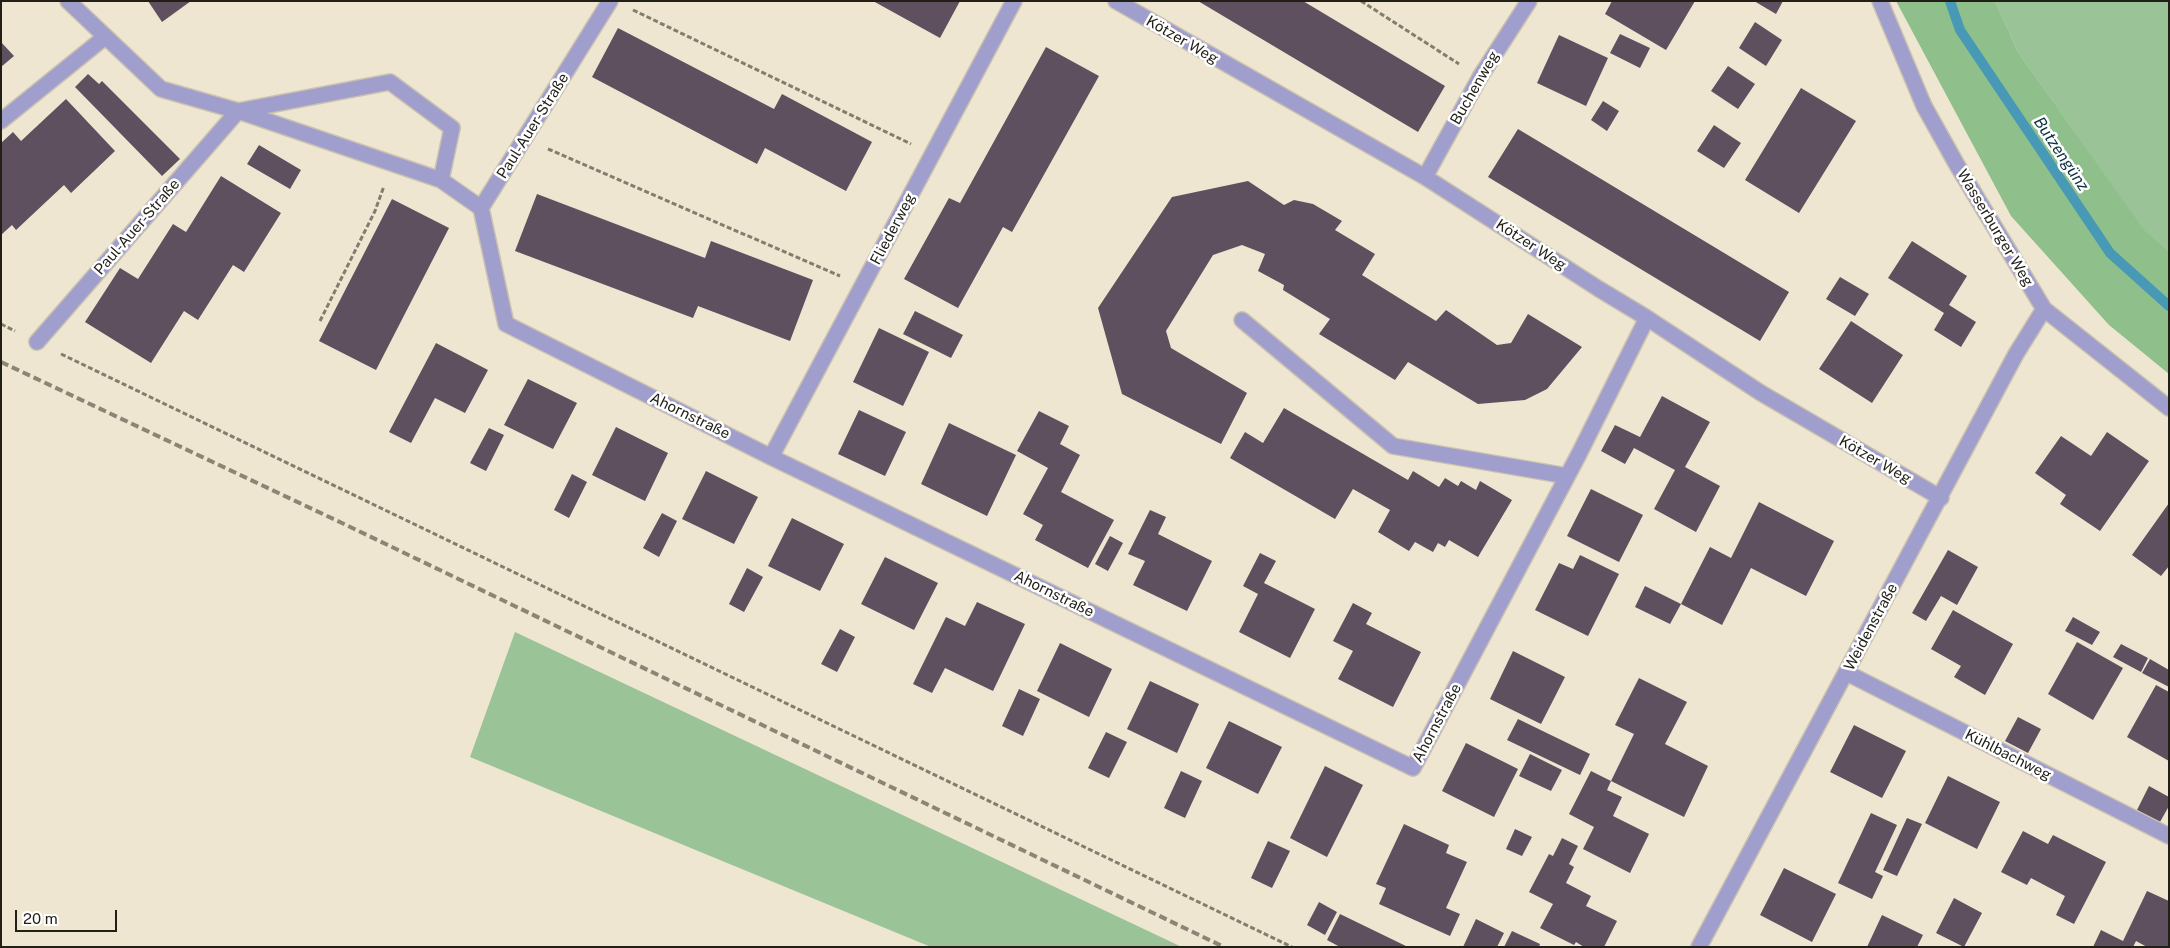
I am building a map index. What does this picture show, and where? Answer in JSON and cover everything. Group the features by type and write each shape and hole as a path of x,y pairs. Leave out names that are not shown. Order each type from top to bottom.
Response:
{"street":[{"path":"68,1 161,89 238,112 441,180 482,208"},
{"name":"Paul-Auer-Straße","path":"482,208 610,1"},
{"name":"Fliederweg","path":"771,457 1014,1"},
{"name":"Kötzer Weg","path":"1116,1 1425,178 1781,405 1941,498"},
{"name":"Buchenweg","path":"1425,178 1480,77 1529,1"},
{"name":"Wasserburger Weg","path":"1880,1 1929,114 1956,165 2044,309 2169,408"},
{"path":"1,122 105,37"},
{"path":"238,112 390,82 452,128 441,180"},
{"name":"Paul-Auer-Straße","path":"37,342 238,112"},
{"name":"Ahornstraße","path":"482,208 506,324 771,457 1414,768 1567,476 1647,318"},
{"name":"Weidenstraße","path":"1701,946 2016,354 2044,309"},
{"path":"1242,320 1393,446 1567,476"},
{"name":"Kühlbachweg","path":"1847,673 2169,836"}],"path":[{"path":"1361,1 1480,77"},
{"path":"632,10 932,154"},
{"path":"525,138 862,286"},
{"path":"320,321 375,211 392,164"},
{"path":"37,342 1292,947"}],"green space":[{"path":"1896,1 1995,1 2018,52 2145,231 2169,251 2169,374 2109,325 2011,216"},
{"path":"1995,1 2169,1 2169,251 2145,232 2018,52"},
{"path":"515,632 1182,947 931,947 470,757"}],"building":[{"path":"148,1 191,1 162,22"},
{"path":"873,1 960,1 940,38"},
{"path":"1198,1 1303,1 1445,86 1418,132"},
{"path":"1612,1 1695,1 1666,50 1605,14"},
{"path":"1754,1 1783,1 1776,14"},
{"path":"1755,22 1782,40 1766,66 1739,48"},
{"path":"618,28 774,109 782,94 872,142 846,191 765,148 757,164 592,77"},
{"path":"1620,34 1650,48 1640,68 1610,53"},
{"path":"1559,35 1608,58 1586,106 1537,83"},
{"path":"1,42 14,56 1,67"},
{"path":"1046,47 1099,76 1012,232 1003,227 958,308 904,279 949,198 960,203"},
{"path":"1728,66 1755,84 1738,109 1711,91"},
{"path":"88,74 99,84 102,81 180,159 162,176 75,87"},
{"path":"1801,88 1856,121 1799,213 1745,180"},
{"path":"66,99 115,151 71,193 64,185 16,230 12,225 1,235 1,143 13,132 21,141"},
{"path":"1603,101 1619,111 1607,131 1591,120"},
{"path":"1714,125 1741,143 1724,168 1697,151"},
{"path":"1518,129 1789,292 1760,341 1488,177"},
{"path":"259,145 301,170 290,189 247,164"},
{"path":"221,176 281,213 244,272 233,265 198,320 184,311 151,363 85,322 120,268 138,279 173,224 186,232"},
{"path":"1248,181 1284,205 1294,200 1313,204 1342,221 1335,230 1375,254 1362,275 1436,321 1446,310 1497,345 1511,343 1528,314 1582,347 1547,389 1525,400 1478,404 1408,362 1395,380 1319,334 1330,319 1283,290 1284,285 1258,271 1265,254 1242,245 1213,255 1166,331 1171,348 1247,393 1221,444 1122,394 1098,308 1172,197"},
{"path":"537,194 705,258 711,241 813,280 790,341 698,306 693,318 515,251"},
{"path":"392,199 449,228 376,370 319,341"},
{"path":"1912,241 1967,276 1949,305 1976,322 1961,347 1934,330 1944,313 1888,278"},
{"path":"1840,277 1869,294 1855,316 1826,299"},
{"path":"915,311 963,335 951,358 903,334"},
{"path":"1851,321 1903,355 1872,403 1819,369"},
{"path":"879,328 929,352 903,406 853,382"},
{"path":"436,343 488,370 465,413 435,398 411,443 389,432"},
{"path":"528,379 577,403 553,449 504,425"},
{"path":"1662,396 1710,422 1685,467 1720,486 1696,532 1654,509 1675,470 1634,448 1625,464 1601,451 1615,425 1640,437"},
{"path":"1284,408 1408,480 1413,471 1439,487 1445,478 1458,486 1461,481 1476,490 1480,481 1512,500 1478,557 1449,540 1445,547 1438,543 1433,552 1415,542 1409,551 1378,532 1390,510 1353,489 1335,519 1230,458 1245,432 1263,443"},
{"path":"859,410 906,432 885,476 838,454"},
{"path":"1039,411 1069,426 1060,444 1080,455 1061,492 1114,520 1088,568 1035,540 1043,525 1023,514 1048,468 1017,451"},
{"path":"949,423 1016,455 987,516 921,484"},
{"path":"616,427 668,453 645,501 592,475"},
{"path":"489,428 504,435 486,471 470,463"},
{"path":"2107,432 2149,461 2100,531 2060,504 2066,495 2035,473 2061,436 2091,456"},
{"path":"706,471 758,497 734,544 682,519"},
{"path":"572,474 587,482 569,518 554,510"},
{"path":"1591,489 1643,515 1619,562 1567,536"},
{"path":"1759,502 1834,541 1806,596 1751,568 1722,625 1681,604 1710,547 1731,558"},
{"path":"2169,503 2169,566 2161,576 2132,555"},
{"path":"1150,510 1166,517 1158,534 1212,561 1187,611 1133,585 1145,561 1128,554"},
{"path":"662,513 677,521 659,557 643,548"},
{"path":"792,518 844,544 820,591 768,566"},
{"path":"1110,536 1123,543 1108,571 1095,564"},
{"path":"1948,550 1978,567 1957,605 1941,596 1926,621 1912,613"},
{"path":"1260,553 1276,561 1264,583 1315,609 1290,658 1239,632 1258,594 1243,586"},
{"path":"1580,555 1619,574 1588,636 1535,610 1559,563 1573,569"},
{"path":"885,557 938,583 914,630 861,604"},
{"path":"747,568 763,577 744,612 729,604"},
{"path":"1645,586 1681,604 1670,624 1635,607"},
{"path":"977,602 1025,624 993,691 945,668 932,693 913,684 946,617 965,626"},
{"path":"1353,603 1372,613 1366,624 1421,652 1393,707 1338,679 1353,651 1333,641"},
{"path":"1953,610 2013,644 1985,695 1954,677 1961,666 1931,649"},
{"path":"2073,617 2100,632 2092,645 2065,631"},
{"path":"840,629 855,637 837,672 821,664"},
{"path":"2077,642 2123,668 2093,720 2048,694"},
{"path":"1060,643 1112,669 1089,717 1037,691"},
{"path":"2121,644 2148,658 2141,672 2113,657"},
{"path":"1513,651 1565,677 1541,724 1490,699"},
{"path":"2150,659 2169,670 2169,687 2142,673"},
{"path":"1639,678 1687,702 1665,744 1708,766 1684,817 1611,781 1634,734 1615,725"},
{"path":"1150,681 1199,704 1177,753 1127,729"},
{"path":"2156,685 2169,692 2169,761 2127,737"},
{"path":"1019,689 1040,699 1023,736 1002,726"},
{"path":"2018,717 2041,729 2028,753 2005,741"},
{"path":"1518,719 1590,754 1580,775 1507,740"},
{"path":"1229,721 1282,747 1258,794 1206,768"},
{"path":"1854,725 1906,751 1882,798 1830,772"},
{"path":"1106,732 1127,742 1109,778 1088,768"},
{"path":"1466,743 1518,769 1494,817 1442,791"},
{"path":"1530,754 1562,770 1551,791 1519,776"},
{"path":"1325,766 1363,785 1327,857 1290,838"},
{"path":"1181,771 1202,781 1185,818 1164,808"},
{"path":"1591,771 1611,781 1607,790 1622,797 1613,816 1649,834 1630,873 1583,849 1594,827 1569,814"},
{"path":"1948,776 2000,802 1977,849 1925,823"},
{"path":"2149,786 2169,797 2169,806 2160,822 2137,810"},
{"path":"1871,813 1897,825 1875,872 1883,876 1872,899 1838,883"},
{"path":"1907,818 1922,824 1897,876 1883,870"},
{"path":"1404,824 1449,845 1446,853 1467,862 1446,908 1460,914 1450,936 1379,904 1386,888 1376,884"},
{"path":"1515,829 1532,837 1522,856 1506,849"},
{"path":"2023,831 2048,844 2053,835 2106,862 2074,924 2056,915 2065,896 2031,878 2027,885 2001,872"},
{"path":"1562,838 1578,846 1569,864 1574,867 1566,883 1591,896 1586,906 1617,921 1604,947 1584,947 1576,942 1574,945 1540,928 1553,904 1529,892 1549,854 1553,856"},
{"path":"1268,841 1290,851 1272,888 1251,878"},
{"path":"1784,868 1836,894 1812,942 1760,915"},
{"path":"2147,891 2169,901 2169,947 2147,947 2136,941 2133,947 2093,947 2101,930 2123,941"},
{"path":"1954,898 1982,913 1964,947 1936,933"},
{"path":"1319,902 1337,912 1325,935 1307,925"},
{"path":"1340,914 1408,947 1340,947 1327,940"},
{"path":"1882,915 1923,935 1917,947 1867,947"},
{"path":"1476,919 1504,933 1497,947 1463,947"},
{"path":"1512,931 1540,944 1539,947 1504,947"}],"waterway":[{"name":"Butzengünz","path":"1950,1 1960,30 2110,253 2169,306"}],"railway":[{"path":"1,362 342,523 1224,947"}]}
